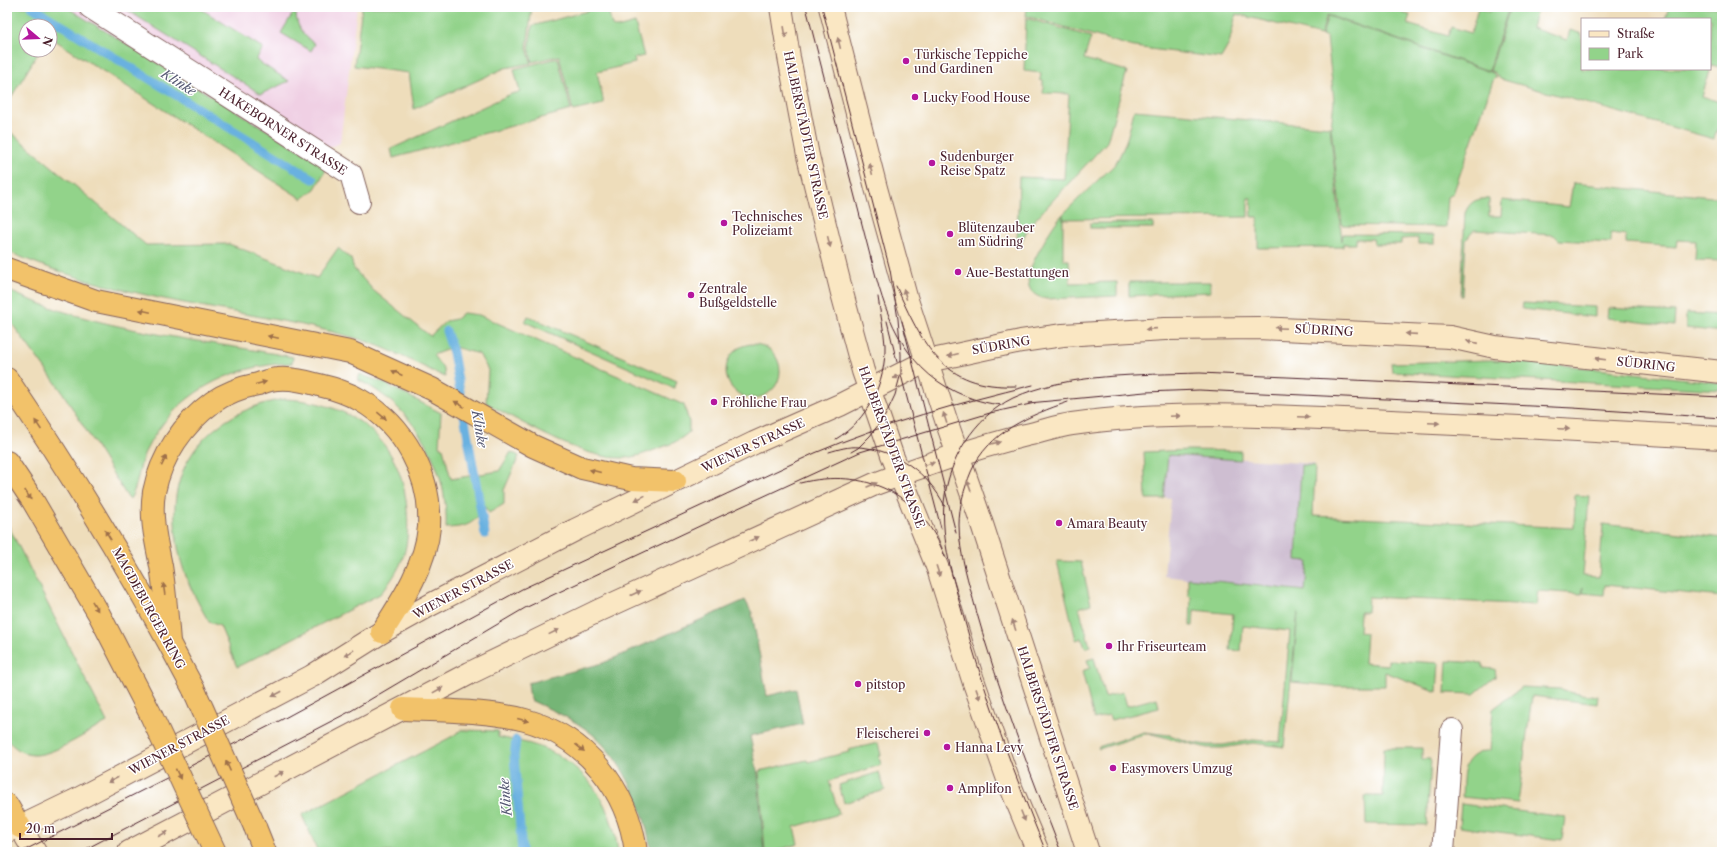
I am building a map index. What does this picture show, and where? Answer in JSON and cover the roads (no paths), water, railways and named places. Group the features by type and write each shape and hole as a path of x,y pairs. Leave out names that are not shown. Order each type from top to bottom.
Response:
{"highway":[{"path":"7,269 96,301 350,352 432,388 533,446 582,468 631,480 675,481"},
{"name":"MAGDEBURGER RING","path":"7,379 54,449 101,524 169,642 194,690 265,852"},
{"path":"169,642 164,593 154,535 154,492 160,469 171,447 189,424 214,401 244,387 277,379 304,381 330,387 360,400 385,418 404,441 419,466 428,497 429,527 422,558 406,595 382,632"},
{"path":"7,462 33,502 99,614 150,714 215,852"},
{"path":"404,709 458,711 524,720 547,728 568,740 582,750 605,774 626,812 636,852"},
{"path":"7,804 14,829"}],"main road":[{"name":"HALBERSTÄDTER STRASSE","path":"781,7 808,156 842,293 869,390 900,474 938,569 973,680 1010,785 1038,852"},
{"name":"HALBERSTÄDTER STRASSE","path":"830,7 876,188 906,297 980,518 1088,852"},
{"name":"SÜDRING","path":"927,362 1021,341 1063,335 1165,329 1251,328 1450,337 1495,347 1722,372"},
{"name":"WIENER STRASSE","path":"14,829 74,801 312,676 382,632 432,604 575,530 754,443 840,405 927,362"},
{"path":"129,852 470,673 600,610 874,484 986,446 1071,424 1136,418 1202,415 1286,416 1722,438"},
{"path":"14,829 35,852"}],"street":[{"name":"HAKEBORNER STRASSE","path":"90,7 351,174 359,202"},
{"path":"1443,852 1452,730"}],"waterway":[{"name":"Klinke","path":"32,7 313,179"},
{"name":"Klinke","path":"446,331 453,352 485,534"},
{"name":"Klinke","path":"516,740 514,756 522,852"}],"tram line":[{"path":"806,7 872,263"},
{"path":"822,7 890,270 898,319 901,354 901,373 895,395 885,416 870,436 858,448 851,452"},
{"path":"871,257 876,278 889,317 898,335 922,368 937,381 956,392 979,401 1003,405"},
{"path":"896,286 916,327 926,344 938,359 953,371 970,380 991,385 1016,386"},
{"path":"836,439 857,422 866,411 873,399 882,373 885,345 878,297"},
{"path":"887,321 897,362"},
{"path":"902,321 956,533"},
{"path":"1046,852 1011,764 990,705 952,573 944,531 944,503 951,471 957,456 975,428 986,416 999,406 1013,398 1034,390 1080,380 1129,375 1200,373 1722,397"},
{"path":"901,375 941,528"},
{"path":"21,852 281,720 522,589 815,453 868,432 922,414 1033,385"},
{"path":"1029,403 1145,392 1199,390 1573,408 1722,418"},
{"path":"1061,852 1016,732 985,641 965,568 959,536 959,518 968,478 978,458 988,446 999,436 1025,419 1068,402"},
{"path":"80,852 349,712 525,608 860,452 990,413 1035,403"},
{"path":"829,452 848,447 859,447 873,449 898,458 910,465 930,483 945,506"},
{"path":"800,483 824,479 846,479 868,483 888,490 906,501 922,516 935,535 945,557"}],"place":[{"name":"Türkische Teppiche und Gardinen","path":"906,61"},
{"name":"Lucky Food House","path":"915,97"},
{"name":"Sudenburger Reise Spatz","path":"932,163"},
{"name":"Technisches Polizeiamt","path":"724,223"},
{"name":"Blütenzauber am Südring","path":"950,234"},
{"name":"Aue-Bestattungen","path":"958,272"},
{"name":"Zentrale Bußgeldstelle","path":"691,295"},
{"name":"Fröhliche Frau","path":"714,402"},
{"name":"Amara Beauty","path":"1059,523"},
{"name":"Ihr Friseurteam","path":"1109,646"},
{"name":"pitstop","path":"858,684"},
{"name":"Fleischerei","path":"927,733"},
{"name":"Hanna Levy","path":"947,747"},
{"name":"Easymovers Umzug","path":"1113,768"},
{"name":"Amplifon","path":"950,788"}]}
